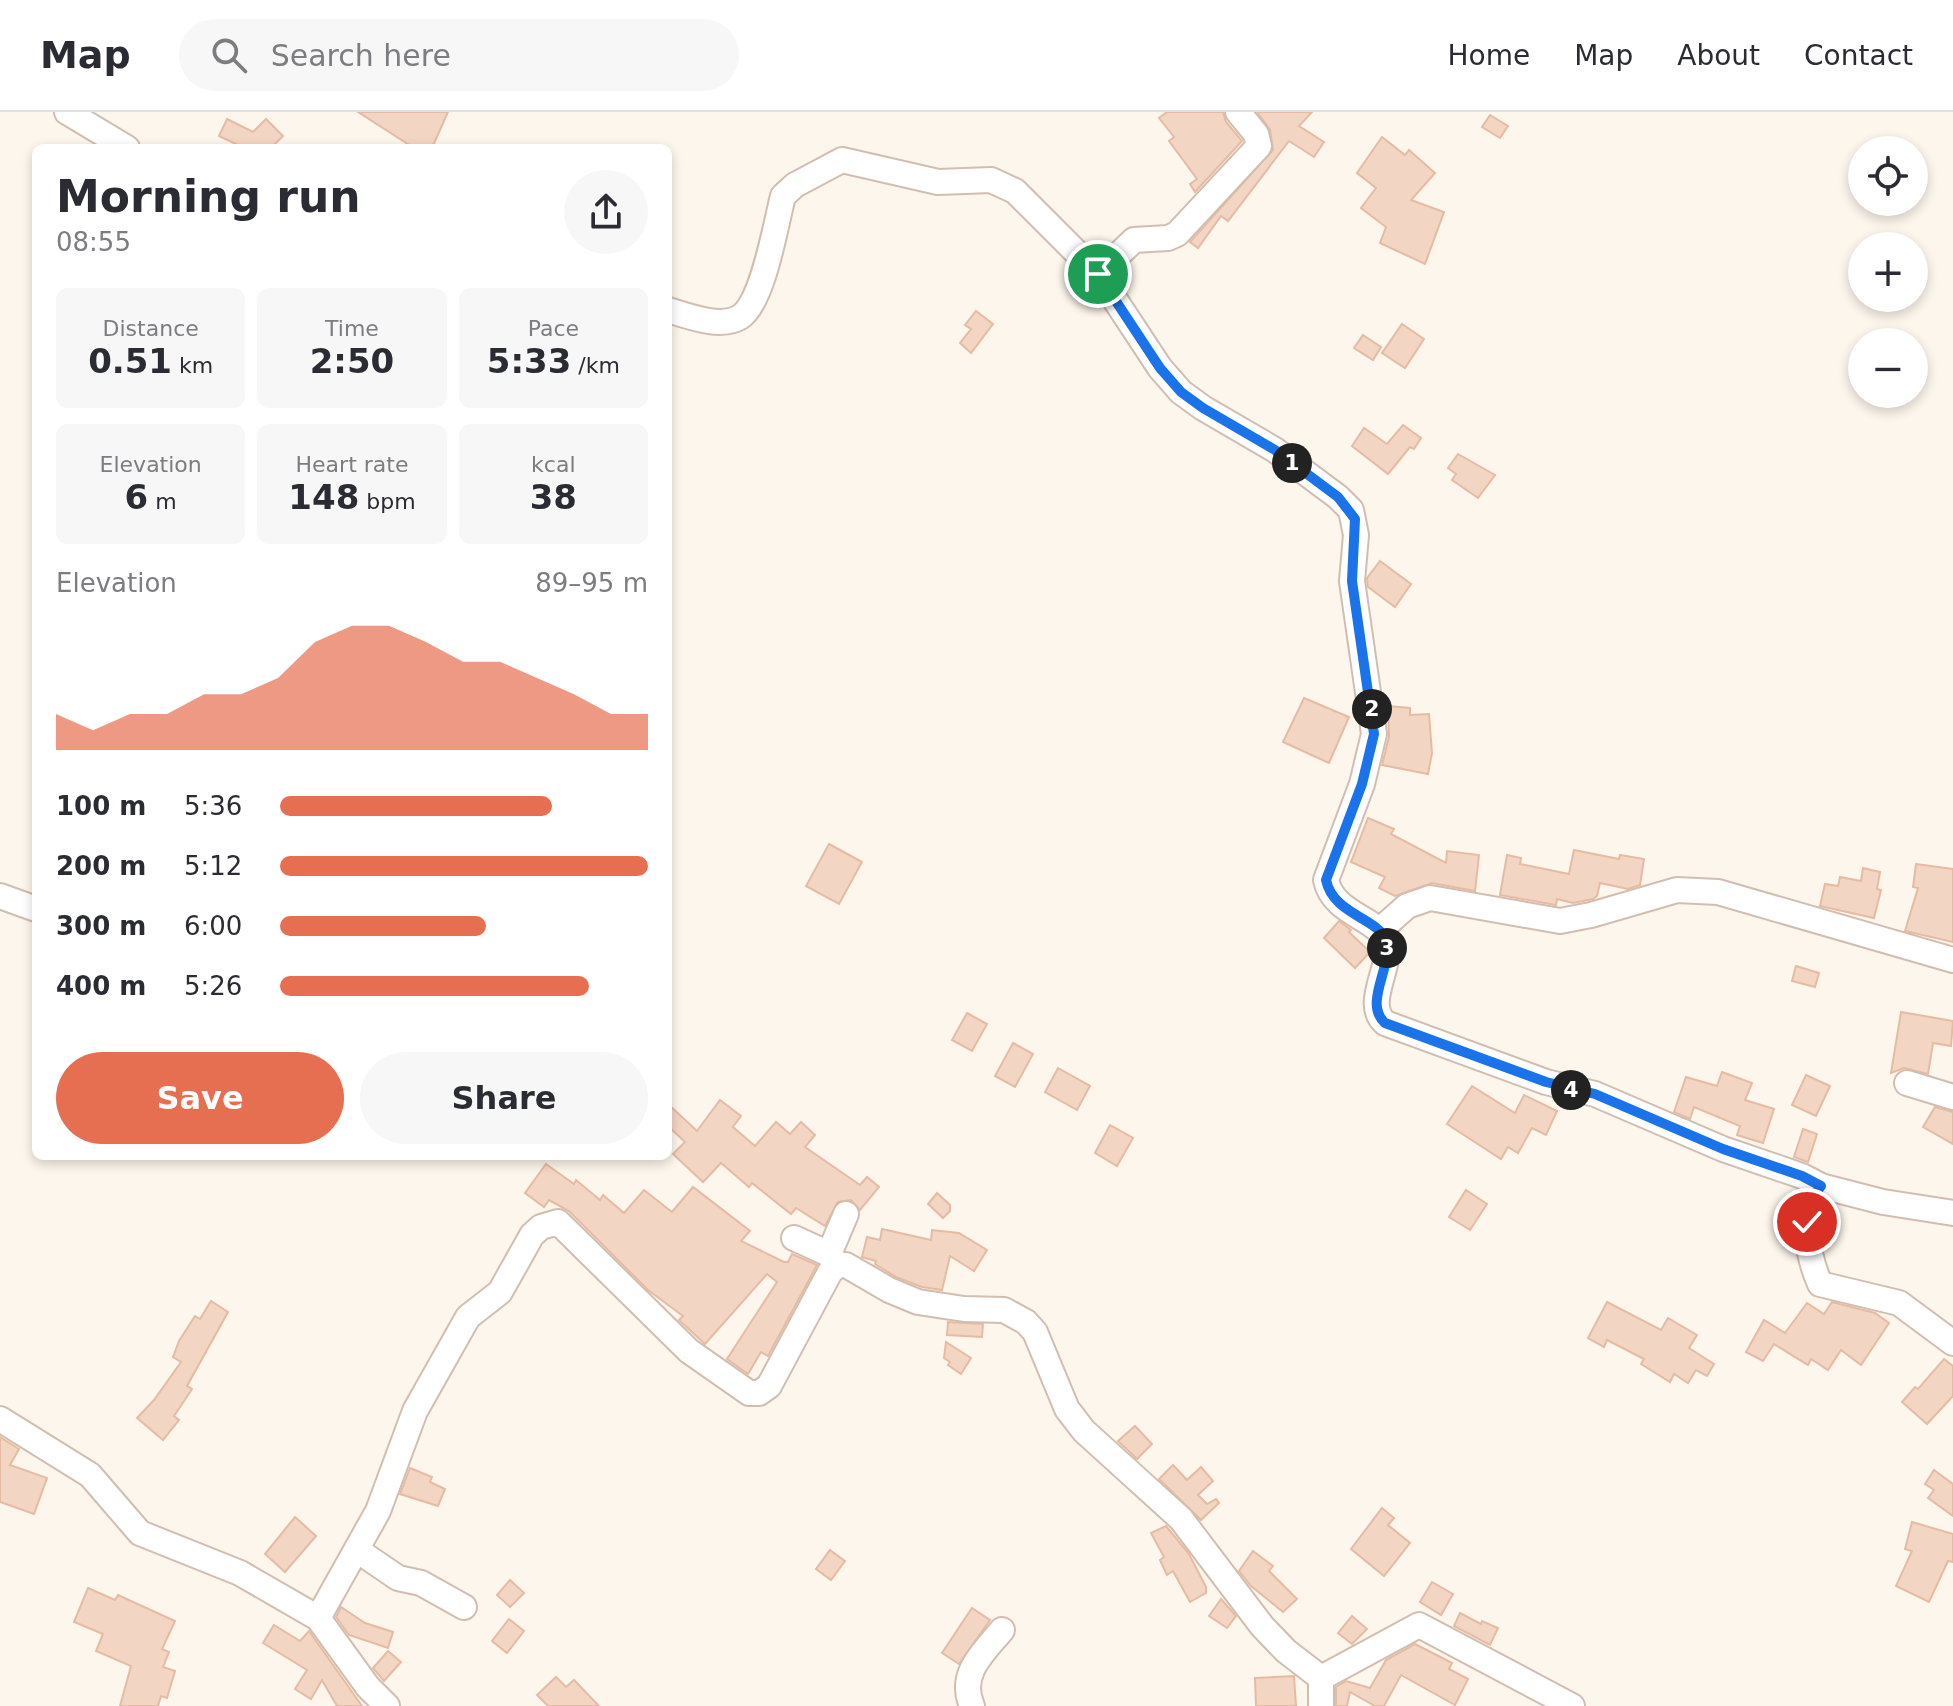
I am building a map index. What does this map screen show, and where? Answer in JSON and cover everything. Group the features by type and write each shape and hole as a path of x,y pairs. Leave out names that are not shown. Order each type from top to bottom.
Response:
{"street":[{"path":"67,112 120,144"},
{"path":"1098,274 1134,240 1168,238 1177,234 1195,211 1234,176 1259,146 1256,134 1238,112"},
{"path":"672,311 718,322 740,317 755,299 783,196 795,185 842,160 938,182 991,180 1015,191 1098,274 1160,368 1181,392 1275,450 1351,510 1356,535 1352,581 1374,734 1362,784 1326,880 1334,898 1360,921 1380,930 1387,944 1377,1009 1385,1023 1546,1082 1595,1094 1723,1149 1802,1176 1821,1186 1883,1202 1953,1213"},
{"path":"1380,930 1407,906 1430,898 1560,921 1677,890 1718,892 1953,960"},
{"path":"0,896 32,908"},
{"path":"1907,1083 1953,1097"},
{"path":"1821,1186 1812,1198 1807,1222 1811,1261 1820,1284 1899,1303 1953,1343"},
{"path":"318,1618 378,1511 415,1411 468,1317 500,1292 532,1235 541,1227 558,1222 689,1351 753,1394 769,1386 830,1272 846,1214"},
{"path":"794,1238 889,1290 918,1302 964,1309 1004,1310 1026,1322 1035,1332 1067,1409 1084,1431 1181,1519 1262,1626 1286,1651 1321,1678"},
{"path":"0,1419 90,1475 140,1533 240,1573 318,1618 368,1687 387,1706"},
{"path":"357,1550 398,1578 421,1583 464,1607"},
{"path":"1321,1678 1419,1625 1572,1706"},
{"path":"972,1706 968,1696 970,1669 1002,1630"},
{"path":"1321,1678 1321,1706"}],"building":[{"path":"358,112 448,112 434,144 408,144"},
{"path":"1167,112 1223,112 1226,122 1242,141 1195,192 1190,184 1197,179 1169,141 1174,137 1159,118"},
{"path":"1257,112 1312,112 1299,126 1324,142 1314,157 1289,141 1228,221 1221,216 1198,248 1190,242 1273,150 1270,130"},
{"path":"1490,115 1508,126 1500,138 1482,127"},
{"path":"227,119 253,132 266,119 283,136 275,144 236,144 219,136"},
{"path":"1382,137 1405,155 1409,150 1435,173 1411,200 1444,212 1425,264 1380,243 1386,227 1361,208 1376,188 1357,173"},
{"path":"976,311 993,324 971,353 960,343 971,329 965,325"},
{"path":"1402,324 1424,339 1405,368 1382,353"},
{"path":"1363,335 1381,347 1373,360 1354,348"},
{"path":"1403,425 1421,438 1388,474 1352,446 1364,428 1387,444"},
{"path":"1458,454 1495,475 1478,498 1452,480 1456,474 1448,468"},
{"path":"1380,561 1411,584 1395,607 1368,587 1367,578"},
{"path":"1304,698 1349,717 1329,763 1283,742"},
{"path":"1388,706 1410,708 1410,715 1429,714 1432,753 1428,774 1382,765 1389,737"},
{"path":"1368,818 1394,829 1391,834 1446,863 1447,851 1479,855 1475,891 1432,883 1395,896 1379,888 1385,877 1351,862"},
{"path":"829,844 862,862 839,904 806,886"},
{"path":"1574,850 1619,859 1620,855 1644,859 1640,885 1628,889 1600,883 1597,896 1593,899 1573,903 1557,899 1556,905 1500,895 1507,855 1521,858 1520,864 1569,874"},
{"path":"1916,864 1953,869 1953,942 1905,931 1918,888 1913,887"},
{"path":"1863,868 1880,872 1877,889 1881,890 1874,918 1820,906 1825,884 1838,886 1840,877 1861,881"},
{"path":"1339,921 1370,952 1355,968 1324,938"},
{"path":"1796,966 1819,973 1815,987 1792,981"},
{"path":"1901,1012 1953,1021 1951,1046 1933,1043 1928,1074 1904,1068 1891,1073"},
{"path":"967,1013 987,1024 972,1051 952,1040"},
{"path":"1013,1043 1033,1054 1015,1087 995,1076"},
{"path":"1058,1068 1090,1086 1077,1110 1045,1092"},
{"path":"1722,1072 1752,1083 1745,1100 1774,1109 1763,1143 1737,1135 1740,1126 1694,1107 1690,1119 1674,1112 1686,1077 1717,1086"},
{"path":"1806,1075 1830,1086 1816,1116 1792,1105"},
{"path":"1472,1086 1515,1113 1524,1095 1557,1111 1546,1135 1532,1128 1518,1153 1508,1147 1501,1159 1447,1124"},
{"path":"720,1100 741,1116 733,1127 755,1146 776,1122 790,1134 801,1122 815,1135 805,1147 860,1185 867,1177 879,1187 860,1210 851,1200 838,1202 825,1226 796,1208 791,1214 752,1183 749,1187 721,1163 703,1182 673,1154 685,1142 672,1130 672,1108 697,1131"},
{"path":"1935,1107 1953,1112 1953,1144 1923,1127"},
{"path":"1110,1125 1133,1138 1117,1166 1095,1153"},
{"path":"1803,1129 1817,1134 1808,1162 1794,1157"},
{"path":"546,1164 574,1184 576,1180 600,1200 603,1195 624,1213 644,1190 672,1212 693,1187 750,1231 741,1241 784,1262 788,1262 792,1254 817,1265 768,1356 761,1352 748,1374 727,1359 777,1282 767,1274 705,1344 679,1320 683,1316 648,1290 569,1211 549,1200 544,1207 525,1193"},
{"path":"1466,1190 1487,1204 1470,1230 1449,1217"},
{"path":"937,1193 950,1205 950,1211 943,1218 928,1204"},
{"path":"882,1229 931,1240 932,1230 959,1233 987,1250 974,1271 950,1256 942,1290 922,1287 896,1277 875,1264 876,1261 862,1257 867,1237 880,1240"},
{"path":"211,1301 228,1312 187,1386 192,1389 174,1416 179,1420 163,1440 137,1418 181,1362 173,1357 179,1341 195,1316 200,1319"},
{"path":"1607,1302 1661,1330 1668,1318 1697,1335 1689,1348 1714,1364 1707,1376 1696,1370 1688,1383 1674,1374 1670,1382 1641,1364 1644,1359 1607,1340 1604,1347 1588,1338"},
{"path":"1832,1302 1875,1313 1889,1323 1861,1365 1841,1350 1828,1370 1811,1359 1808,1365 1774,1344 1763,1361 1746,1352 1764,1320 1785,1333 1807,1303 1824,1314"},
{"path":"948,1322 983,1324 982,1337 947,1335"},
{"path":"946,1342 971,1358 961,1374 944,1358"},
{"path":"1944,1359 1953,1366 1953,1396 1927,1424 1902,1402"},
{"path":"1135,1426 1152,1444 1137,1459 1118,1441"},
{"path":"0,1437 19,1449 10,1465 47,1478 34,1514 0,1502"},
{"path":"1173,1465 1187,1480 1201,1467 1213,1481 1198,1495 1207,1504 1216,1499 1219,1503 1201,1520 1159,1479"},
{"path":"410,1468 432,1477 430,1482 445,1489 438,1506 400,1494"},
{"path":"1934,1470 1953,1484 1953,1516 1928,1498 1934,1490 1925,1484"},
{"path":"1382,1508 1394,1518 1388,1525 1410,1543 1384,1576 1351,1549"},
{"path":"295,1517 316,1536 285,1572 265,1554"},
{"path":"1912,1522 1953,1534 1953,1562 1948,1561 1929,1602 1896,1586 1912,1551 1905,1549"},
{"path":"1166,1526 1189,1554 1206,1587 1206,1593 1190,1602 1173,1571 1167,1575 1160,1560 1164,1557 1151,1533"},
{"path":"830,1550 845,1561 831,1580 816,1569"},
{"path":"1253,1551 1273,1566 1269,1571 1297,1599 1283,1612 1251,1586 1239,1571"},
{"path":"510,1580 524,1593 510,1607 497,1595"},
{"path":"1432,1582 1453,1594 1441,1615 1420,1602"},
{"path":"88,1588 115,1600 118,1595 175,1621 162,1649 169,1652 163,1667 175,1671 167,1698 161,1696 158,1706 120,1706 131,1666 96,1651 103,1634 74,1622"},
{"path":"1221,1599 1236,1616 1227,1628 1209,1616"},
{"path":"341,1607 365,1623 393,1632 388,1648 349,1635 336,1617"},
{"path":"972,1608 990,1620 959,1664 942,1653"},
{"path":"1460,1613 1481,1624 1482,1621 1498,1628 1490,1645 1454,1626"},
{"path":"1352,1616 1367,1629 1352,1644 1338,1633"},
{"path":"509,1619 524,1631 507,1653 492,1641"},
{"path":"274,1625 300,1641 309,1631 362,1706 337,1706 322,1680 311,1699 295,1689 307,1670 263,1643"},
{"path":"1415,1644 1452,1663 1449,1669 1468,1679 1455,1705 1401,1675 1384,1706 1375,1706 1350,1692 1347,1706 1336,1706 1336,1687 1346,1681 1370,1688 1386,1660"},
{"path":"388,1651 401,1662 384,1681 373,1668"},
{"path":"1294,1676 1296,1706 1256,1706 1255,1678"},
{"path":"556,1677 566,1687 574,1680 599,1706 548,1706 537,1695"}],"route":[{"path":"1098,274 1160,368 1181,392 1275,450 1338,497 1355,519 1352,581 1374,734 1362,784 1326,871 1326,885 1334,898 1360,921 1368,922 1385,937 1386,956 1377,1003 1380,1019 1546,1082 1595,1094 1723,1149 1802,1176 1821,1186 1812,1198 1807,1222"}]}
